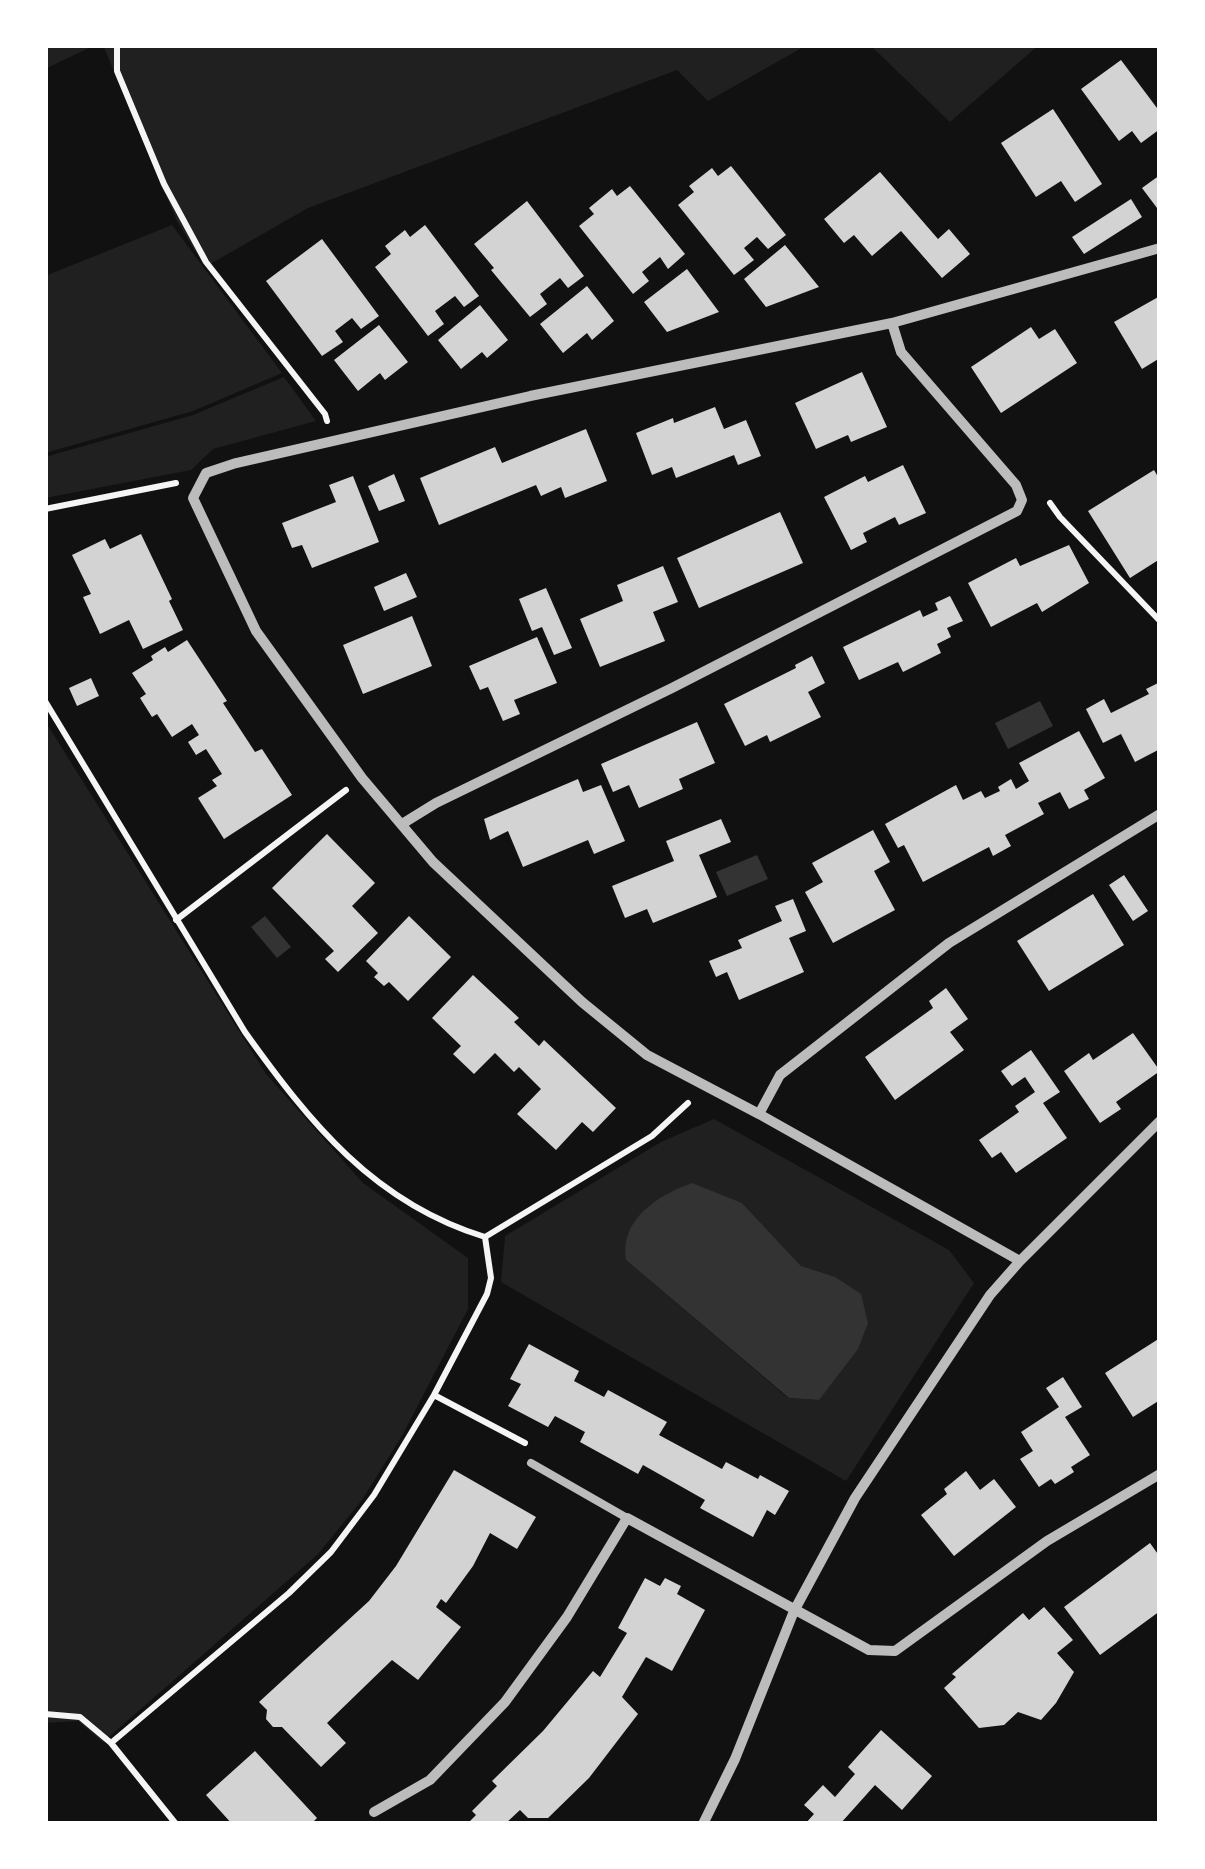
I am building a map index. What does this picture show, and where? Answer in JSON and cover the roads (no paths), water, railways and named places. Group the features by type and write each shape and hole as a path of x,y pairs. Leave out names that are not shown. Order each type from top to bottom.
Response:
{"street":[{"path":"1020,1261 647,1055 582,1002 433,862 362,778 256,631 193,498 206,473 236,463 530,396 892,323 1160,248"},
{"path":"402,824 436,803 672,688 1017,511 1022,500 1016,485 901,352 892,323"},
{"path":"760,1114 780,1075 949,943 1160,814"},
{"path":"704,1824 735,1759 794,1611 854,1498 990,1295 1160,1121"},
{"path":"374,1812 430,1780 505,1702 567,1617 628,1518 869,1650 894,1651 1047,1541 1160,1474"}],"lane":[{"path":"531,1463 628,1518"}]}
